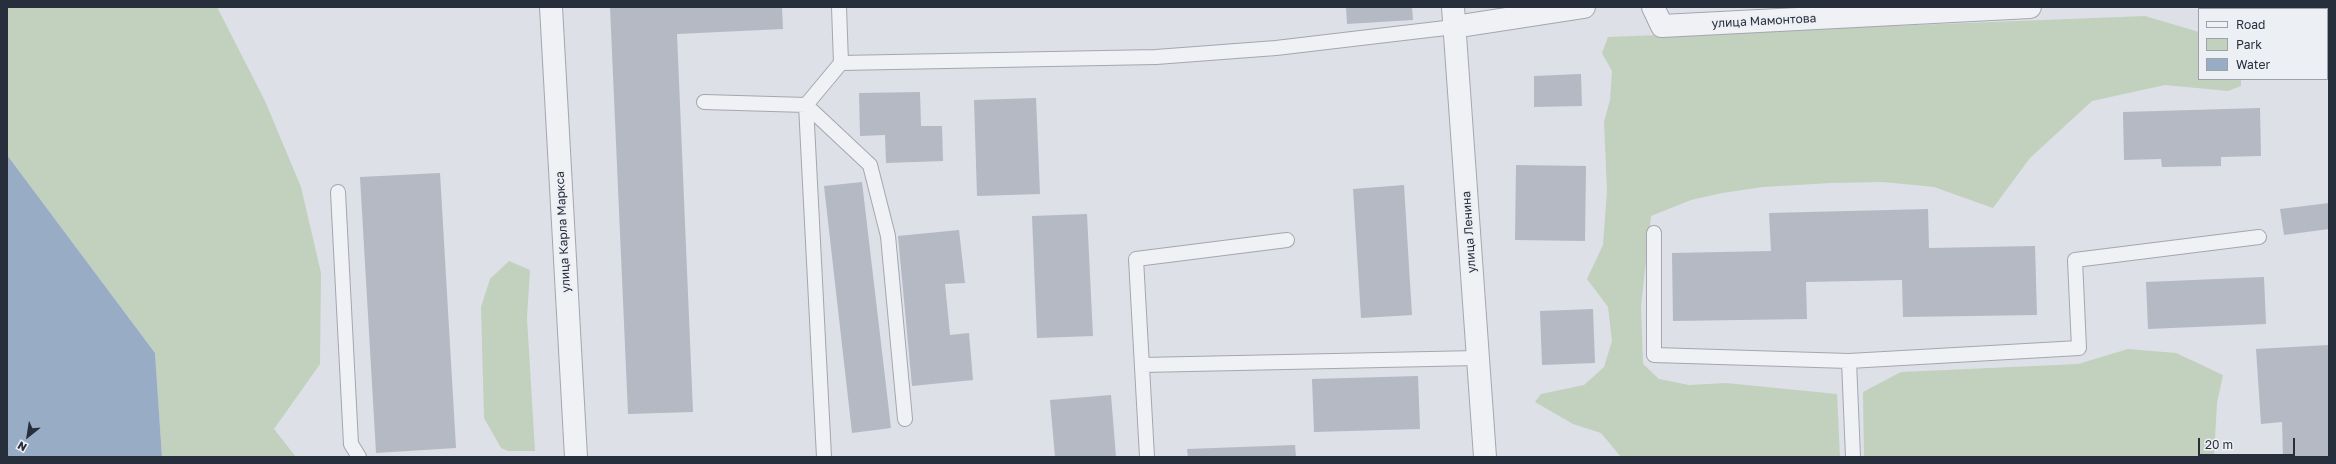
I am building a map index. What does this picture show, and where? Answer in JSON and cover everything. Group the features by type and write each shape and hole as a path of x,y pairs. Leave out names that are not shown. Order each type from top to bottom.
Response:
{"street":[{"name":"улица Карла Маркса","path":"550,7 576,457"},
{"path":"1453,17 1584,7"},
{"name":"улица Мамонтова","path":"1653,7 1662,26 2030,7"},
{"name":"улица Ленина","path":"1453,17 1485,457"}],"lane":[{"path":"824,457 806,105 841,63 838,7"},
{"path":"841,63 1156,58 1276,48 1453,17"},
{"path":"704,102 806,105 870,165 888,236 905,419"},
{"path":"338,192 350,444 359,457"},
{"path":"1654,233 1654,354 1849,361 2079,348 2075,260 2259,237"},
{"path":"1147,457 1136,259 1287,240"},
{"path":"1142,365 1478,358"},
{"path":"1849,361 1852,457"}],"green space":[{"path":"7,7 217,7 265,101 301,187 321,273 320,364 274,429 296,457 162,457 155,353 7,155"},
{"path":"2145,16 2198,32 2198,80 2241,80 2241,86 2228,91 2165,85 2092,101 2030,158 1993,208 1934,187 1883,182 1831,183 1763,187 1722,193 1691,200 1651,216 1641,306 1643,364 1659,379 1689,385 1726,383 1837,394 1840,457 1621,457 1601,433 1573,424 1535,402 1541,394 1584,385 1604,367 1612,341 1608,307 1587,279 1603,245 1607,191 1604,122 1610,100 1612,71 1602,53 1608,37"},
{"path":"509,261 530,270 527,318 535,451 508,451 501,448 484,418 481,307 490,279"},
{"path":"2128,349 2176,353 2223,375 2217,403 2214,457 1864,457 1863,392 1901,372 2078,364"}],"water":[{"path":"7,155 155,353 162,457 7,457"}],"building":[{"path":"610,7 782,7 783,29 677,34 693,412 628,414"},
{"path":"1346,7 1412,7 1413,20 1347,24"},
{"path":"1581,74 1582,106 1534,107 1534,76"},
{"path":"920,92 921,126 942,126 943,161 886,163 885,135 860,136 859,93"},
{"path":"1036,98 1040,194 977,196 974,100"},
{"path":"2260,108 2261,156 2221,157 2221,166 2162,167 2161,159 2124,160 2123,112"},
{"path":"1516,165 1586,166 1585,241 1515,240"},
{"path":"440,173 456,448 376,453 360,177"},
{"path":"862,182 891,428 852,433 824,186"},
{"path":"1404,185 1412,315 1361,318 1353,189"},
{"path":"2329,203 2329,229 2284,235 2280,209"},
{"path":"1928,209 1929,248 2035,246 2037,315 1903,317 1902,280 1806,282 1807,319 1673,321 1672,253 1771,251 1769,213"},
{"path":"1087,214 1093,336 1037,338 1032,216"},
{"path":"959,230 965,283 945,284 950,335 969,333 973,380 912,386 898,236"},
{"path":"2264,277 2266,324 2148,329 2146,282"},
{"path":"1593,309 1595,363 1542,365 1540,311"},
{"path":"2329,345 2329,457 2283,457 2282,422 2261,424 2256,349"},
{"path":"1418,376 1420,429 1314,432 1312,379"},
{"path":"1111,395 1116,457 1055,457 1050,400"},
{"path":"1295,445 1296,457 1188,457 1187,449"}]}
